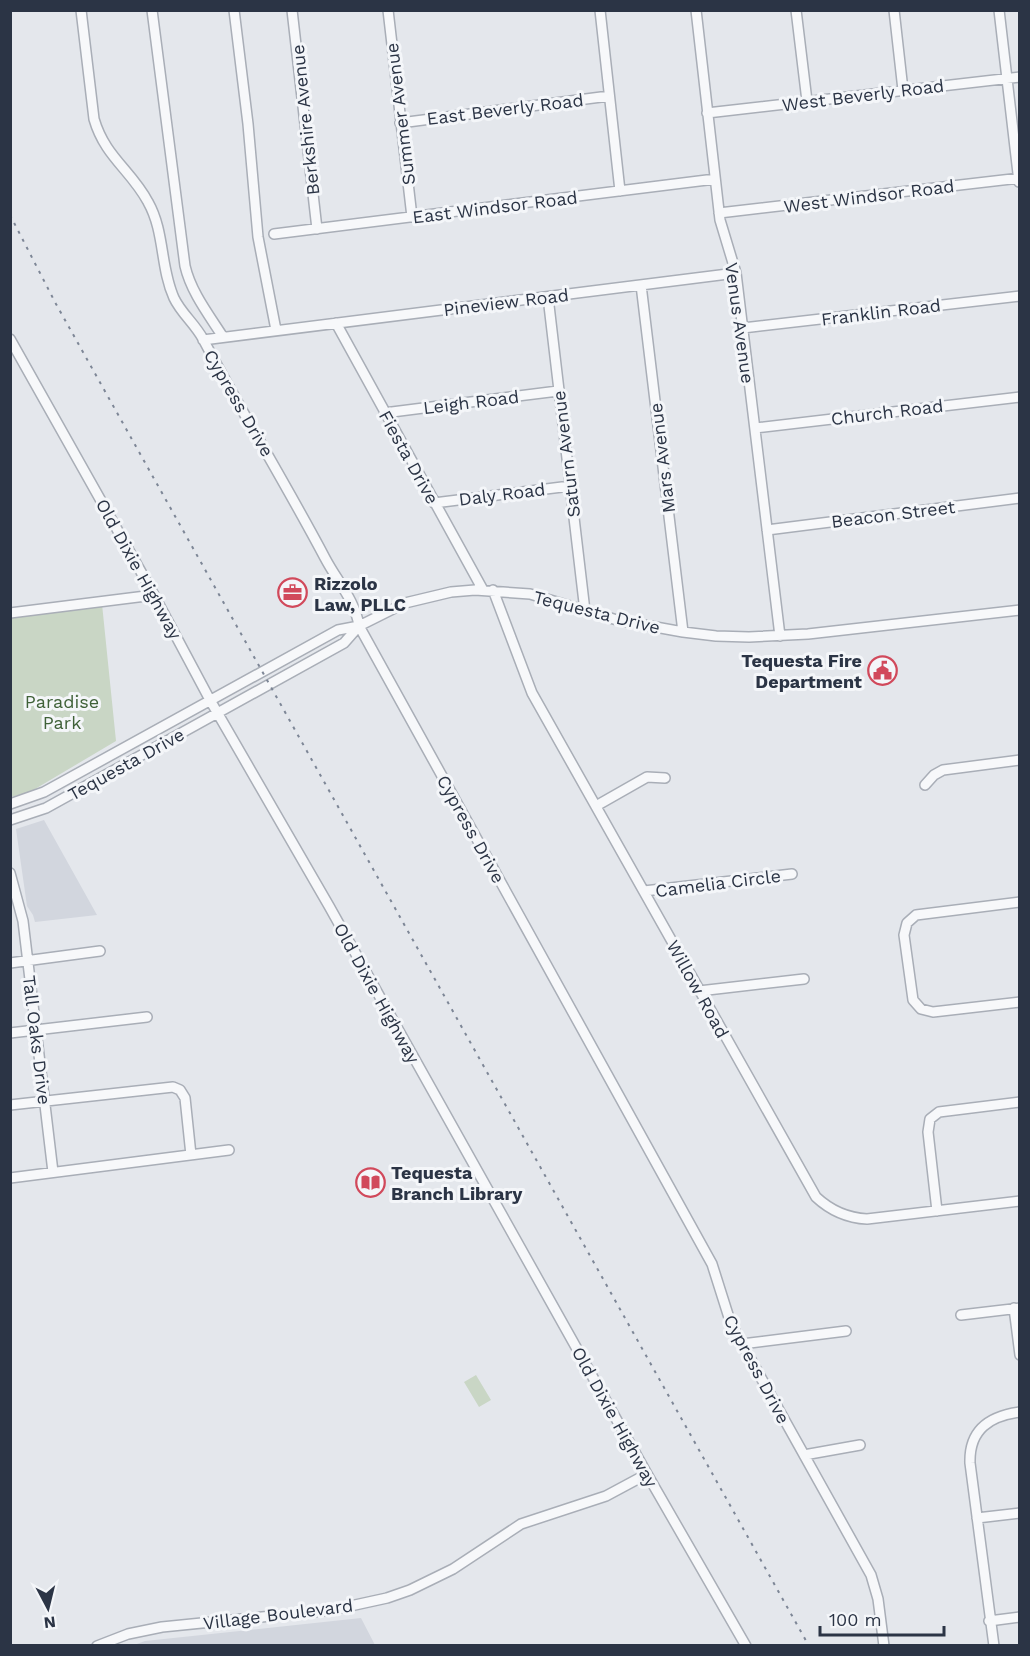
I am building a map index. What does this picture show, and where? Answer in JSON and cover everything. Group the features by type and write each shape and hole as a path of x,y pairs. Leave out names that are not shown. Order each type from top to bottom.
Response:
{"street":[{"name":"Cypress Drive","path":"81,10 94,119 98,132 106,149 149,203 159,228 165,269 174,297 204,342 357,611 359,626 712,1264 724,1308 742,1344 871,1575 878,1599 883,1646"},
{"path":"152,10 187,276 223,337"},
{"path":"234,10 248,124 258,237 276,330"},
{"name":"Berkshire Avenue","path":"292,10 317,229"},
{"name":"Summer Avenue","path":"388,10 412,217"},
{"path":"600,10 620,191"},
{"name":"Venus Avenue","path":"696,10 719,213 722,232 736,273 780,636"},
{"path":"796,10 807,101"},
{"path":"894,10 903,90"},
{"path":"999,10 1020,184"},
{"name":"West Beverly Road","path":"707,113 1020,77"},
{"name":"East Beverly Road","path":"400,123 609,96"},
{"name":"West Windsor Road","path":"719,213 1019,178"},
{"name":"East Windsor Road","path":"274,234 715,179"},
{"name":"Pineview Road","path":"204,342 223,337 276,330 736,273"},
{"name":"Mars Avenue","path":"641,285 683,632"},
{"name":"Franklin Road","path":"743,328 1020,296"},
{"name":"Saturn Avenue","path":"548,297 585,611"},
{"name":"Fiesta Drive","path":"336,323 434,503 488,590"},
{"name":"Old Dixie Highway","path":"10,339 154,595 217,713 335,916 647,1474 746,1646"},
{"name":"Leigh Road","path":"384,413 558,391"},
{"name":"Church Road","path":"755,428 1020,397"},
{"name":"Daly Road","path":"434,503 570,486"},
{"name":"Beacon Street","path":"767,530 1020,498"},
{"name":"Tequesta Drive","path":"10,804 44,792 338,630 359,626 405,603 428,596 488,590 530,594 639,625 716,636 780,636 1020,610"},
{"name":"Willow Road","path":"488,590 532,693 808,1185 821,1202 839,1213 860,1219 1020,1201"},
{"path":"10,613 154,595"},
{"name":"Tequesta Drive","path":"10,820 46,808 344,643 359,626"},
{"path":"925,785 934,775 943,770 1020,760"},
{"path":"596,806 647,777 665,778"},
{"name":"Tall Oaks Drive","path":"10,873 23,921 53,1172"},
{"name":"Camelia Circle","path":"644,891 792,874"},
{"path":"1020,902 916,915 907,923 904,934 913,1000 921,1009 933,1012 1020,1002"},
{"path":"10,963 99,951"},
{"path":"699,991 804,979"},
{"path":"10,1033 147,1017"},
{"path":"10,1105 173,1087 180,1090 185,1098 191,1155"},
{"path":"938,1211 928,1131 930,1119 939,1112 1020,1102"},
{"path":"10,1178 229,1150"},
{"path":"961,1315 1017,1308 1020,1355"},
{"path":"742,1344 846,1331"},
{"path":"994,1646 989,1621 970,1451 980,1429 988,1421 1004,1414 1020,1412"},
{"path":"804,1455 860,1445"},
{"name":"Village Boulevard","path":"97,1646 128,1634 162,1627 332,1610 387,1598 453,1569 521,1524 606,1496 647,1474"},
{"path":"977,1518 1020,1513"},
{"path":"989,1621 1020,1617"}],"shaded area":[{"path":"44,820 97,915 35,922 27,906 16,829"},
{"path":"361,1618 375,1645 134,1645 145,1641"}],"green space":[{"name":"Paradise Park","path":"102,604 116,741 30,792 11,797 11,616"},
{"path":"476,1375 491,1400 479,1407 464,1382"}],"railway":[{"path":"10,215 56,304 809,1646"}],"place":[{"name":"Rizzolo Law, PLLC","path":"293,593"},
{"name":"Tequesta Fire Department","path":"883,670"},
{"name":"Tequesta Branch Library","path":"370,1182"}]}
